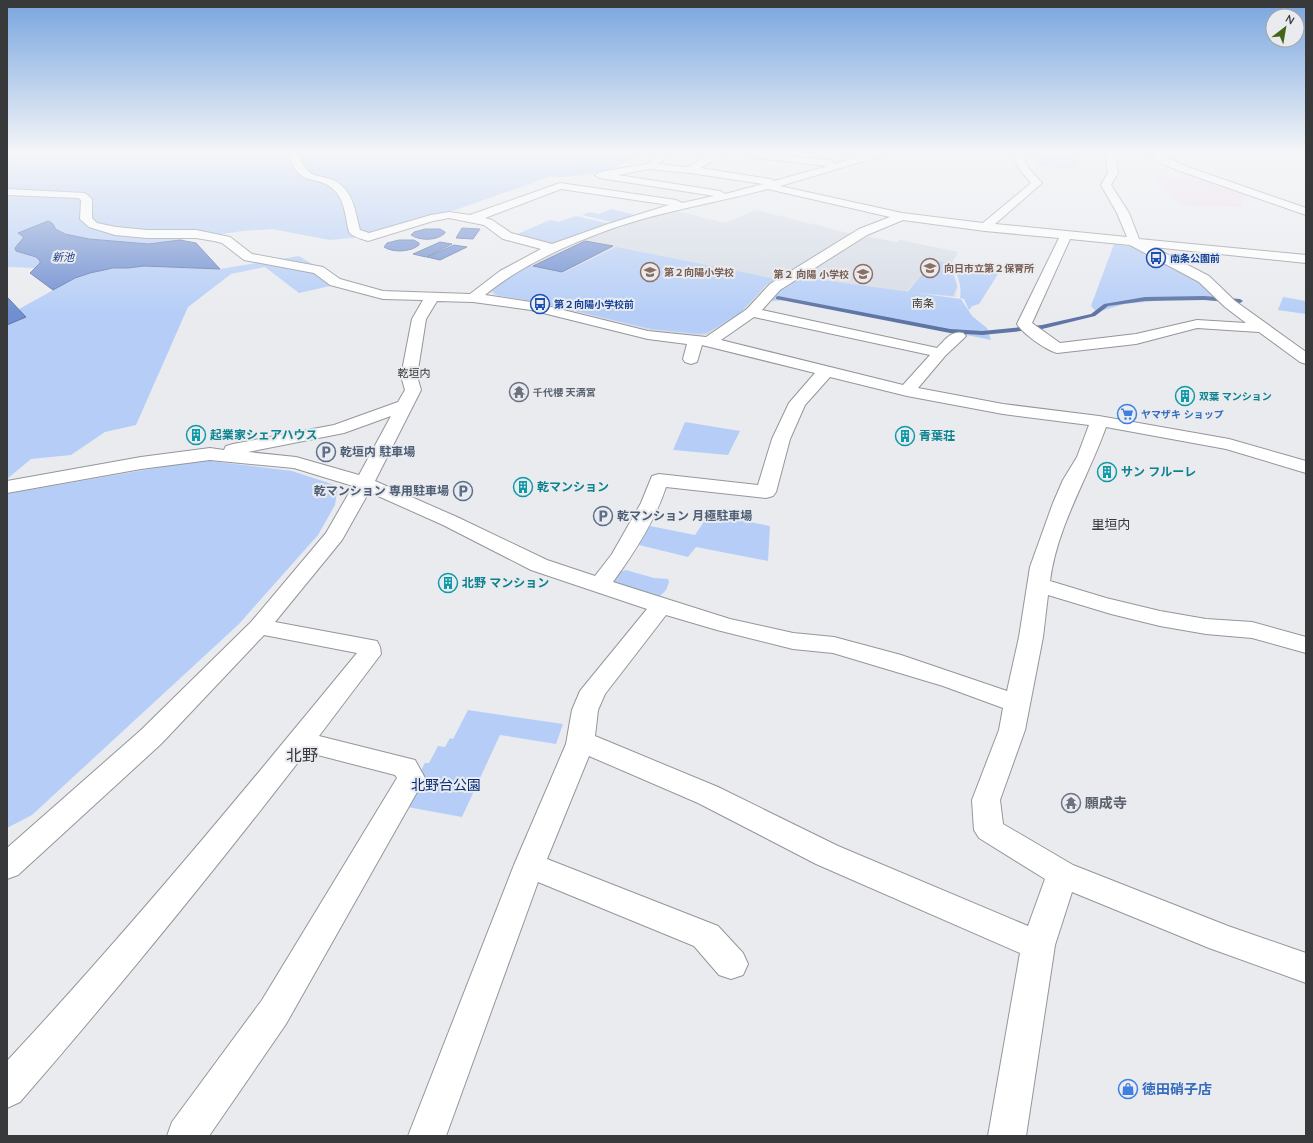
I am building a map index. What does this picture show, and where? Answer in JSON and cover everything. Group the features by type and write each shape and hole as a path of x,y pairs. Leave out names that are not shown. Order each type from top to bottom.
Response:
{"street":[{"path":"87,205 86,219 93,225 101,228 147,234 196,234 214,237 226,240 248,257 318,270 335,282 383,295 473,298 531,306 648,335 703,341 907,391 1003,409 1099,421 1229,444 1306,467"},
{"path":"347,205 355,232 368,237 449,214 488,222 507,236 551,248"},
{"path":"474,218 508,205"},
{"path":"473,298 486,286 507,272 551,248 638,218 690,205"},
{"path":"858,205 902,216 985,227 1306,259"},
{"path":"985,227 1011,205"},
{"path":"1118,205 1123,213 1135,243 1204,279 1230,304 1306,359"},
{"path":"1287,205 1306,212"},
{"path":"691,359 703,341 752,312 775,287 863,232 902,216"},
{"path":"1066,235 1024,324 1057,348 1136,339 1197,324 1264,328"},
{"path":"7,866 151,737 259,627 335,536 406,405 412,390 409,376 419,319 433,296"},
{"path":"752,312 940,353"},
{"path":"907,391 940,353 958,336"},
{"path":"601,584 622,555 651,503 659,480 766,492 781,439 796,403 826,371"},
{"path":"7,487 141,463 210,454 338,429 406,405"},
{"path":"1099,421 1086,457 1073,480 1063,503 1041,567 1031,636 1012,730 986,800 989,830 1062,874 1221,938 1306,968"},
{"path":"210,454 296,463 364,483 450,521 539,565 601,584 661,606 725,625 793,641 834,645 952,680 1018,704"},
{"path":"1038,584 1076,597 1156,617 1202,627 1245,629 1269,634 1306,645"},
{"path":"426,1136 529,865 580,741 585,710 593,691 661,606"},
{"path":"7,1089 70,1020 178,892 369,654 368,647 259,627"},
{"path":"186,1136 274,1012 411,778 405,767 300,741"},
{"path":"580,741 708,795 827,855 1038,945"},
{"path":"529,865 706,936 731,964"},
{"path":"1007,1136 1038,945 1062,874"}],"shaded area":[{"path":"1193,205 1242,205 1242,207"},
{"name":"第２向陽小学校","path":"673,210 725,223 756,210 852,234 768,285 742,314 710,334 701,336 649,330 533,301 494,295 490,291 491,287 564,246"},
{"path":"865,236 897,242 900,240 958,252 951,265 958,286 955,297 907,292 919,275 906,292 802,277"}],"green space":[{"path":"7,205 468,205 384,235 330,240 272,229 243,231 149,244 88,239 65,234 54,226 42,223 18,233 24,237 19,243 19,252 37,257 40,263 35,268 7,267"},
{"path":"611,209 639,216 615,223 582,215 589,212 599,214"},
{"path":"576,216 610,224 551,244 515,235 550,220 558,222"},
{"path":"1114,244 1136,247 1175,270 1193,277 1205,285 1219,300 1165,300 1125,304 1097,312 1091,306"},
{"path":"616,247 776,279 766,285 739,314 707,333 699,334 651,329 533,301 496,295 493,291 494,287 507,276 528,265 563,273"},
{"path":"299,256 343,283 299,293 265,267 231,274 188,307 136,425 105,432 71,455 31,459 7,479 7,325 25,317 19,309 75,278 99,270 144,266 220,269"},
{"path":"931,260 951,263 950,265 957,286 953,296 908,292 924,272 918,270"},
{"path":"956,263 1000,271 979,304 972,306 969,310 964,299 960,298 961,292 956,271"},
{"path":"808,278 961,299 972,316 987,328 991,340 794,300 770,301 786,284 794,280"},
{"path":"1283,297 1306,301 1306,314 1278,310"},
{"path":"685,422 740,431 728,455 673,450"},
{"path":"202,460 292,471 338,486 335,505 318,535 239,624 32,815 7,828 7,485 11,493"},
{"path":"709,514 770,526 768,561 696,547 688,557 635,544 645,525 695,535"},
{"path":"626,570 654,578 668,579 669,582 666,590 660,596 656,597 615,583 614,577 619,572"},
{"name":"北野台公園","path":"468,710 563,724 556,744 500,735 462,817 402,806 425,763 429,763 438,746 445,747 450,738 453,739"}],"water":[{"name":"新池","path":"48,221 52,223 56,229 65,234 89,239 149,244 180,240 196,243 220,269 144,266 113,268 75,278 53,290 30,273 40,263 40,261 36,257 16,251 15,248 24,237 18,233"},
{"path":"462,228 480,229 473,239 456,238"},
{"path":"425,229 440,229 445,233 438,238 433,239 424,239 411,235 414,232"},
{"path":"399,240 414,240 419,243 419,245 402,251 384,247 387,243"},
{"path":"585,241 613,246 562,272 533,266"},
{"path":"440,242 452,244 426,257 413,254"},
{"path":"454,245 467,247 440,260 427,257"},
{"path":"7,297 26,317 7,325"}],"waterway":[{"path":"778,298 950,331 982,333 1042,327 1093,315 1106,305 1145,299 1204,298 1240,301"}],"place":[{"name":"南条公園前","path":"1156,258"},
{"name":"向日市立第２保育所","path":"930,268"},
{"name":"第２向陽小学校","path":"650,272"},
{"name":"第２ 向陽 小学校","path":"863,274"},
{"name":"第２向陽小学校前","path":"540,304"},
{"name":"千代櫻 天満宮","path":"519,392"},
{"name":"双葉 マンション","path":"1185,396"},
{"name":"ヤマザキ ショップ","path":"1127,414"},
{"name":"起業家シェアハウス","path":"196,435"},
{"name":"青葉荘","path":"905,436"},
{"name":"乾垣内 駐車場","path":"326,452"},
{"name":"サン フルーレ","path":"1107,472"},
{"name":"乾マンション","path":"523,487"},
{"name":"乾マンション 専用駐車場","path":"463,491"},
{"name":"乾マンション 月極駐車場","path":"603,516"},
{"name":"北野 マンション","path":"448,583"},
{"name":"願成寺","path":"1071,803"},
{"name":"徳田硝子店","path":"1128,1089"}],"district":[{"name":"南条","path":"923,303"},
{"name":"乾垣内","path":"414,373"},
{"name":"里垣内","path":"1111,524"},
{"name":"北野","path":"302,755"}]}
